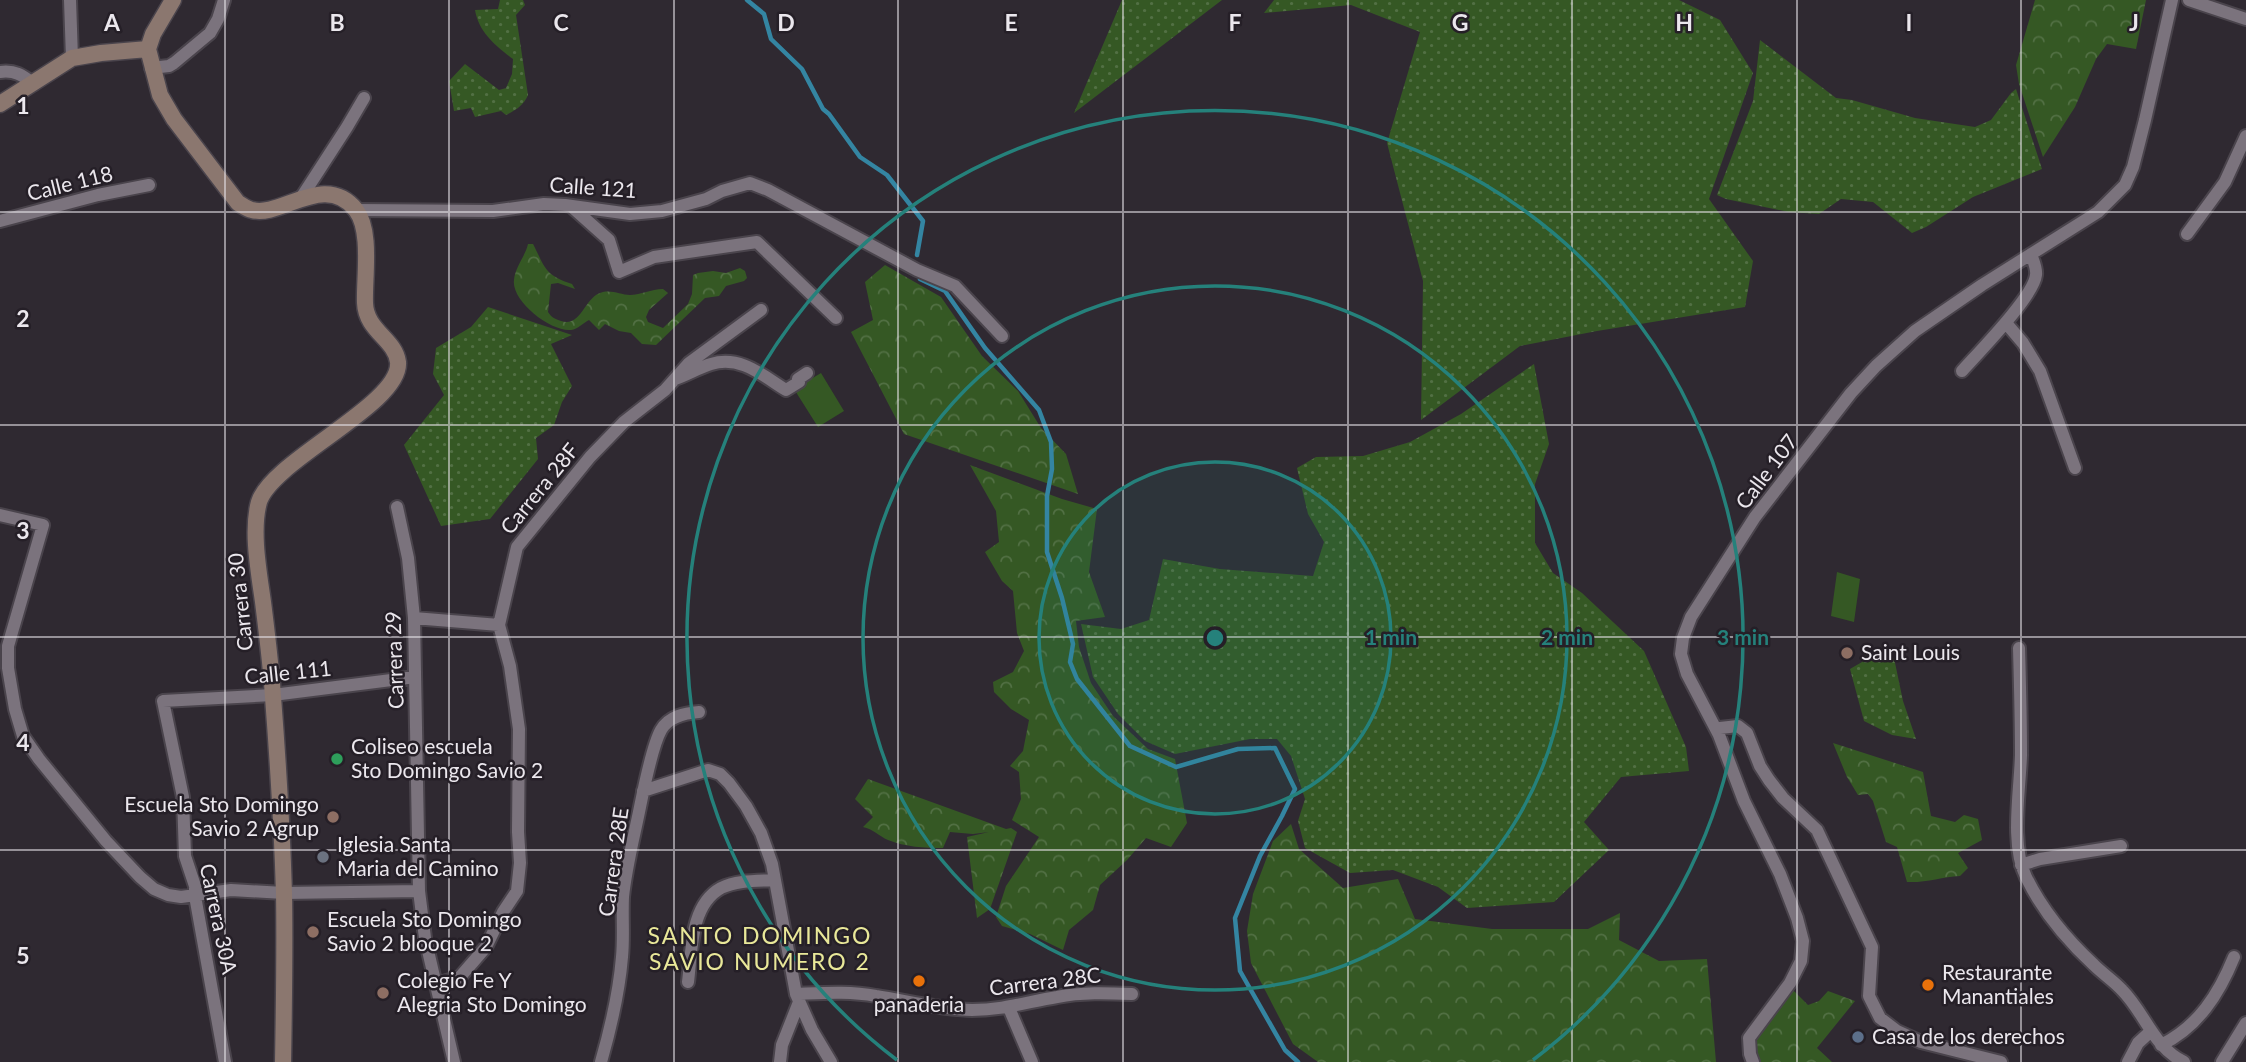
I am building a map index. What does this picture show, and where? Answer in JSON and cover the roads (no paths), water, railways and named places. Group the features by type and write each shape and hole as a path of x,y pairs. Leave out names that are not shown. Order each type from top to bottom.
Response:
{"street":[{"path":"70,0 72,58"},
{"path":"0,104 72,58 148,48 173,0"},
{"path":"151,68 169,66 210,33 224,0"},
{"name":"Calle 107","path":"1753,1062 1749,1038 1790,983 1801,961 1803,940 1780,874 1744,801 1719,735 1686,674 1681,654 1683,638 1691,617 1710,585 1782,482 1876,366 1915,331 2098,212 2125,185 2133,167 2172,0"},
{"path":"2189,0 2246,19"},
{"name":"Calle 121","path":"148,48 160,95 174,119 238,203 253,211 268,210 301,198 324,194 341,198 356,210 493,211 544,204 629,214 662,211 750,184 768,190 917,270 955,286 1002,336"},
{"path":"0,72 11,70 21,73 34,84"},
{"path":"301,198 363,98"},
{"path":"2187,234 2225,182 2246,136"},
{"name":"Calle 118","path":"0,221 98,195 149,185"},
{"path":"570,205 609,240 619,272 654,257 757,242 836,318"},
{"name":"Carrera 30","path":"284,1062 284,893 273,695 255,545 260,501 273,481 379,396 395,374 398,362 392,348 372,326 365,312 365,228 356,210"},
{"path":"1962,371 2006,323 2033,284 2036,275 2031,254"},
{"name":"Carrera 28F","path":"437,984 460,977 469,967 486,947 517,891 520,863 519,729 510,666 499,625 507,599 512,559 517,547 590,457 624,422 665,390 690,363 761,310"},
{"path":"2006,323 2023,343 2040,371 2075,468"},
{"path":"674,379 730,360 746,366 786,390 799,383 798,379 807,373"},
{"name":"Carrera 29","path":"397,507 408,558 414,618 419,891 425,938 454,1062"},
{"path":"0,515 43,525 4,645 15,709 23,736 39,760 106,841 140,877 154,889 181,897 231,890 284,893 419,891"},
{"path":"414,618 499,625"},
{"path":"2019,648 2021,749 2017,804 2021,865 2034,892 2054,922 2095,966 2133,1001 2161,1045 2175,1058 2184,1062"},
{"name":"Calle 111","path":"163,701 273,695 415,677"},
{"name":"Carrera 30A","path":"163,701 183,797 185,856 195,886 225,1062"},
{"name":"Carrera 28E","path":"601,1062 615,1009 623,955 624,898 643,791 662,729 670,720 684,713 699,712"},
{"path":"1719,735 1720,728 1730,726 1738,726 1747,733 1760,766 1769,780 1783,798 1816,830 1872,947 1869,996 1880,1018 1897,1031 1921,1042 2001,1062"},
{"name":"Carrera 28E","path":"643,791 708,770 720,774 746,806 761,833 775,880"},
{"path":"2021,865 2040,859 2121,846"},
{"path":"688,982 695,924 705,903 720,888 775,880 797,998 811,1030 831,1062"},
{"path":"2161,1045 2199,1018 2211,1003 2234,957"},
{"name":"Carrera 28C","path":"797,998 842,992 952,1009 1009,1008 1087,993 1132,994"},
{"path":"780,1062 782,1045 797,998"},
{"path":"1009,1008 1032,1062"},
{"path":"2222,1062 2246,1023"},
{"path":"2128,1062 2138,1043 2151,1031"}],"waterway":[{"path":"747,0 764,14 771,39 802,69 823,109 860,157 887,175 923,221 917,255"},
{"path":"920,279 945,291 985,348 1039,410 1051,442 1047,552 1073,644 1070,662 1077,679 1130,746 1176,767 1238,749 1275,748 1295,789 1260,856 1235,918 1240,971 1285,1050 1298,1062"}],"place":[{"name":"Saint Louis","path":"1847,653"},
{"name":"Coliseo escuela Sto Domingo Savio 2","path":"337,759"},
{"name":"Escuela Sto Domingo Savio 2 Agrup","path":"333,817"},
{"name":"Iglesia Santa Maria del Camino","path":"323,857"},
{"name":"Escuela Sto Domingo Savio 2 blooque 2","path":"313,932"},
{"name":"panaderia","path":"919,981"},
{"name":"Restaurante Manantiales","path":"1928,985"},
{"name":"Colegio Fe Y Alegria Sto Domingo","path":"383,993"},
{"name":"Casa de los derechos","path":"1858,1037"}],"district":[{"name":"SANTO DOMINGO SAVIO NUMERO 2","path":"760,949"}]}
